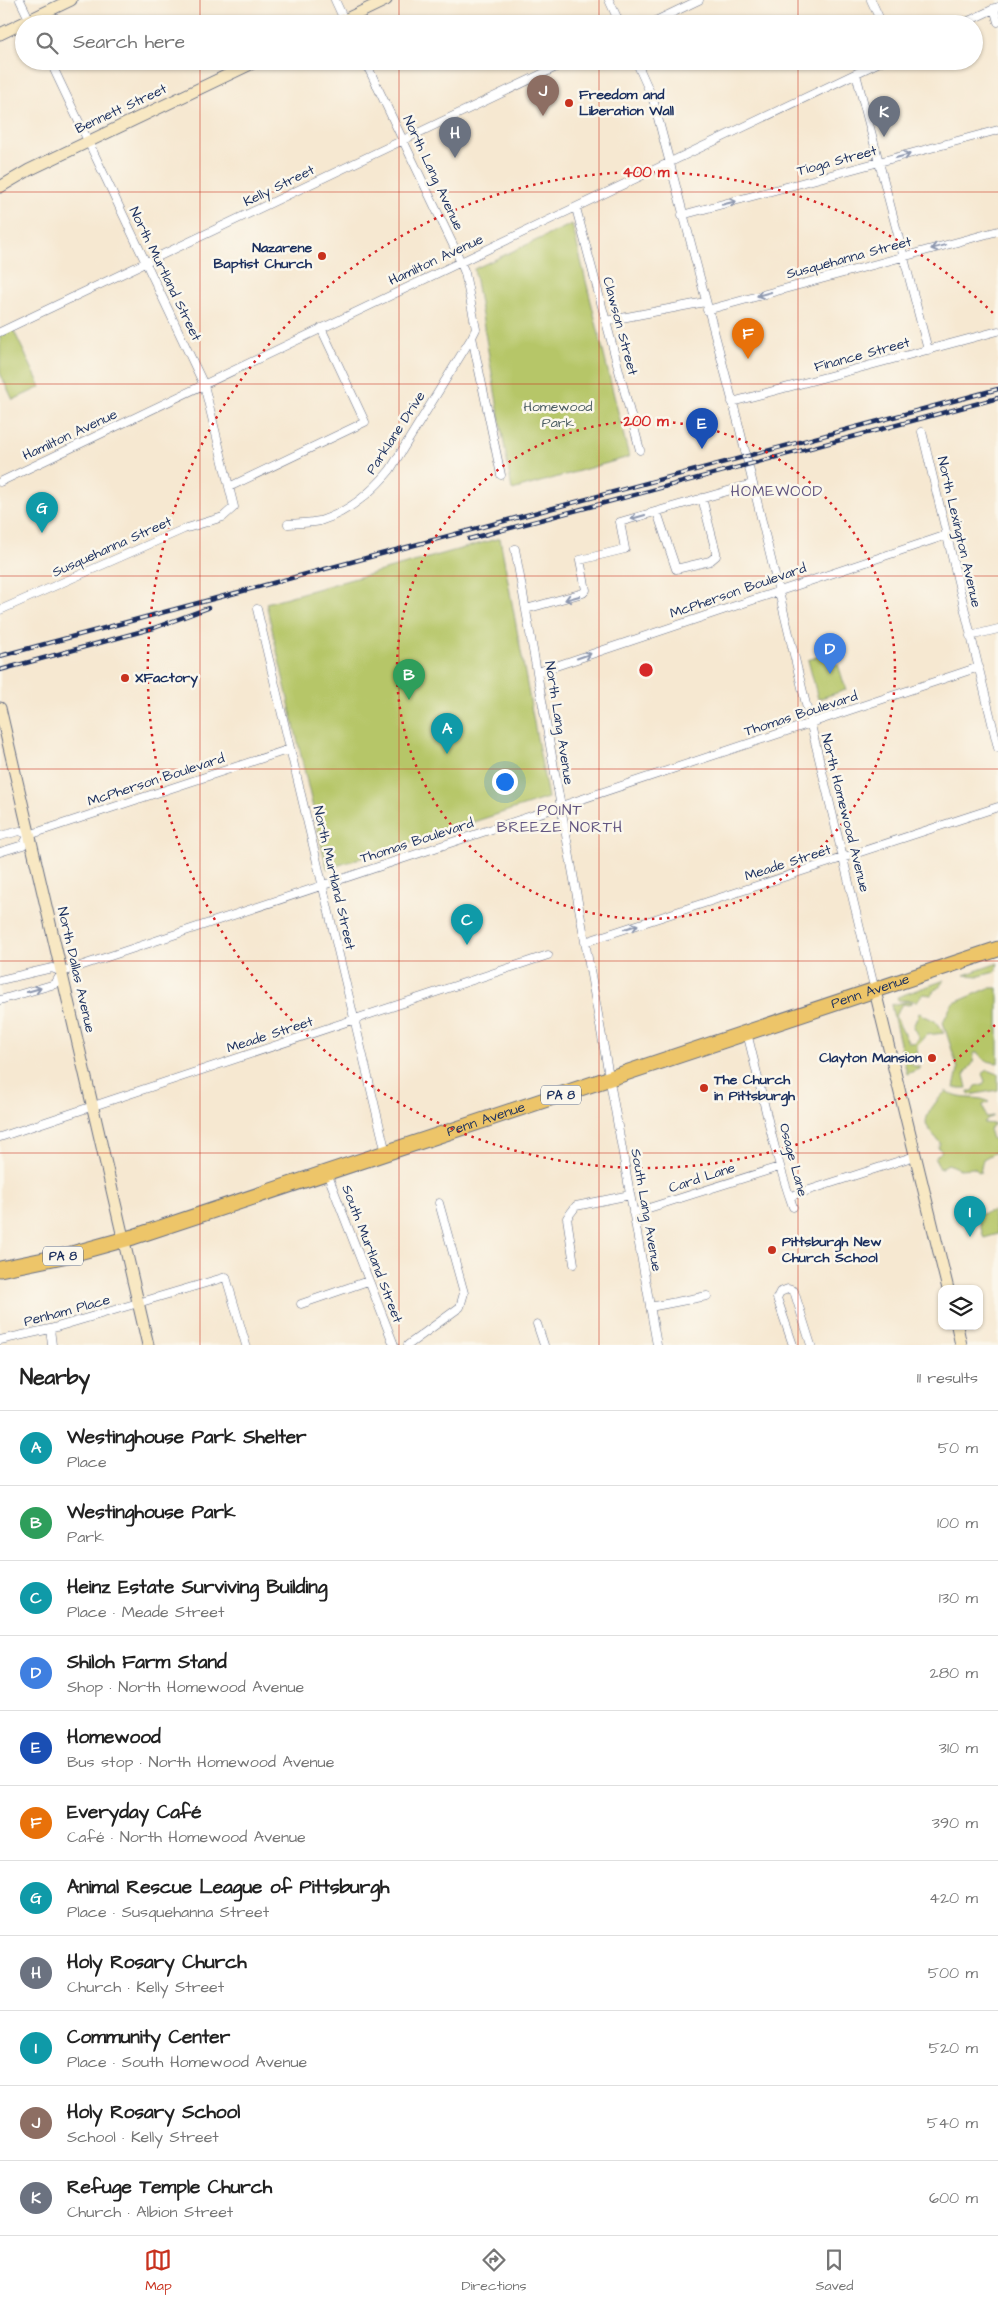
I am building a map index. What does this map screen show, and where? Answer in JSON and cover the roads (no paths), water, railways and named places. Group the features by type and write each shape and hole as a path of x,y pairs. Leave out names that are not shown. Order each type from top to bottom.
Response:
{"highway":[{"name":"Penn Avenue","path":"0,1268 68,1255 124,1239 998,950"}],"main road":[{"path":"43,15 70,0"},
{"path":"356,15 386,0"},
{"path":"0,34 15,28"},
{"name":"Bennett Street","path":"0,187 29,170 238,70"},
{"name":"North Dallas Avenue","path":"0,708 148,1345"},
{"path":"875,991 947,1285"},
{"path":"958,1330 961,1345"}],"street":[{"path":"20,0 28,15"},
{"path":"335,0 340,15"},
{"path":"609,0 616,15"},
{"path":"668,15 699,0"},
{"path":"871,0 878,15"},
{"path":"981,15 996,8 998,22"},
{"name":"North Murtland Street","path":"54,70 204,385 234,507"},
{"name":"North Lang Avenue","path":"369,70 461,262 476,329 472,336 501,475"},
{"name":"Kelly Street","path":"0,332 550,70"},
{"name":"North Homewood Avenue","path":"640,70 653,99 668,163 732,402 875,991"},
{"name":"Hamilton Avenue","path":"0,482 864,70"},
{"path":"856,74 928,350"},
{"name":"Tioga Street","path":"682,215 998,130"},
{"name":"Clawson Street","path":"576,208 640,450"},
{"name":"Susquehanna Street","path":"606,321 706,306 998,231"},
{"path":"229,487 365,422 321,328"},
{"name":"Finance Street","path":"732,402 998,331"},
{"name":"Parklane Drive","path":"288,524 320,521 356,503 377,485 390,470 472,336"},
{"name":"North Lexington Avenue","path":"922,432 998,748"},
{"path":"526,609 583,594 586,590 580,560 626,549 620,522 752,484"},
{"path":"656,512 676,569 710,561 716,556 716,552 702,498"},
{"name":"Susquehanna Street","path":"0,610 184,529 223,517 234,507"},
{"name":"McPherson Boulevard","path":"538,672 947,536"},
{"name":"North Lang Avenue","path":"516,549 609,1079"},
{"name":"North Murtland Street","path":"257,609 386,1153"},
{"path":"970,636 998,630"},
{"name":"Thomas Boulevard","path":"0,980 52,968 62,972 979,667"},
{"name":"McPherson Boulevard","path":"0,852 23,845 29,835 290,749"},
{"name":"Meade Street","path":"585,942 998,807"},
{"name":"McPherson Boulevard","path":"0,836 20,831 29,835"},
{"name":"Meade Street","path":"0,1137 548,955"},
{"name":"Thomas Boulevard","path":"0,1000 56,984 62,972"},
{"name":"Osage Lane","path":"748,1033 776,1145 779,1167 793,1207"},
{"name":"South Lang Avenue","path":"609,1079 657,1345"},
{"path":"794,1195 915,1156"},
{"name":"Card Lane","path":"633,1213 779,1167"},
{"name":"South Murtland Street","path":"327,1173 394,1345"},
{"path":"574,1264 567,1218 576,1206 630,1195"},
{"path":"408,1345 460,1307 464,1300 464,1293 439,1203"},
{"name":"Penham Place","path":"0,1340 50,1329 226,1277 246,1345"},
{"path":"301,1304 368,1281"},
{"path":"793,1345 777,1298 780,1292 788,1289 794,1291 811,1345"},
{"path":"650,1307 707,1296"},
{"path":"537,1324 544,1345"},
{"path":"50,1329 52,1345"}],"railway":[{"path":"0,656 998,389"},
{"path":"469,539 998,398"},
{"path":"0,670 154,628 208,608"}],"place":[{"name":"Freedom and Liberation Wall","path":"569,103"},
{"name":"Holy Rosary School","path":"543,116"},
{"name":"Refuge Temple Church","path":"884,137"},
{"name":"Holy Rosary Church","path":"455,158"},
{"name":"Nazarene Baptist Church","path":"322,256"},
{"name":"Everyday Café","path":"748,359"},
{"name":"Homewood","path":"702,449"},
{"name":"Animal Rescue League of Pittsburgh","path":"42,533"},
{"name":"Shiloh Farm Stand","path":"830,674"},
{"name":"XFactory","path":"125,678"},
{"name":"Westinghouse Park","path":"409,700"},
{"name":"Westinghouse Park Shelter","path":"447,754"},
{"name":"Heinz Estate Surviving Building","path":"467,945"},
{"name":"Clayton Mansion","path":"932,1058"},
{"name":"The Church in Pittsburgh","path":"704,1088"},
{"name":"Community Center","path":"970,1237"},
{"name":"Pittsburgh New Church School","path":"772,1250"}],"district":[{"name":"HOMEWOOD","path":"777,491"},
{"name":"POINT BREEZE NORTH","path":"560,818"}],"park label":[{"name":"Homewood Park","path":"558,416"}]}
